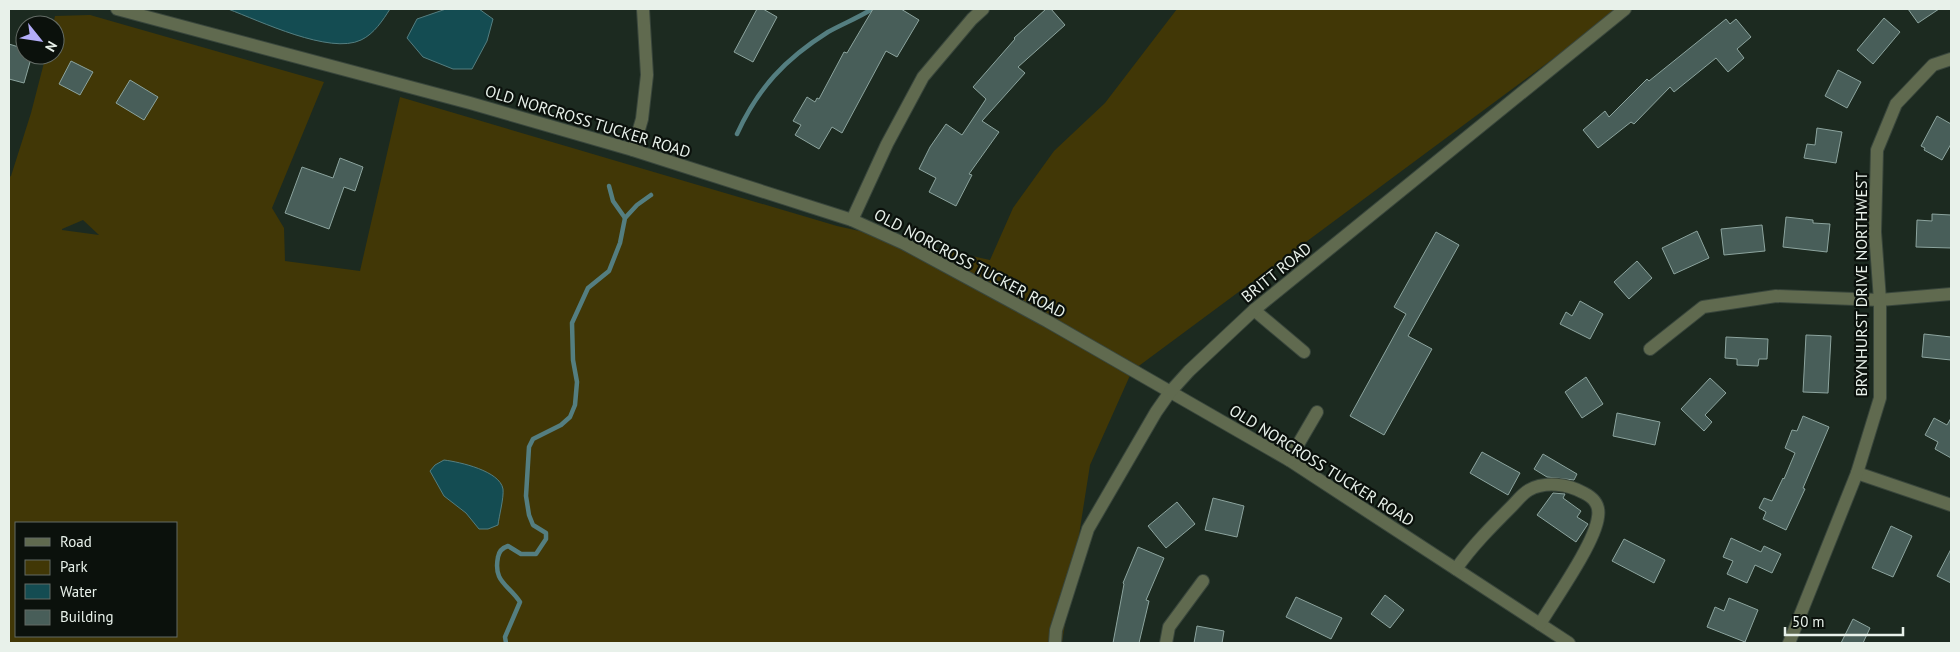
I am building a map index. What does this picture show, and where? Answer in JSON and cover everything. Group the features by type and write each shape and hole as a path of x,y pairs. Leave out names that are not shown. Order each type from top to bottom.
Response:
{"street":[{"name":"OLD NORCROSS TUCKER ROAD","path":"117,9 470,103 633,150 802,202 852,220 903,243 1047,321 1289,460 1569,643"},
{"path":"633,150 642,119 647,75 643,9"},
{"path":"852,220 886,144 923,77 972,19 983,9"},
{"name":"BRITT ROAD","path":"1055,643 1056,630 1088,529 1156,412 1170,392 1189,371 1254,310 1625,9"},
{"name":"BRYNHURST DRIVE NORTHWEST","path":"1789,643 1857,473 1880,398 1880,300 1875,232 1877,150 1896,104 1933,64 1951,59"},
{"path":"1650,350 1703,307 1776,296 1880,300 1951,294"},
{"path":"1254,310 1304,352"},
{"path":"1289,460 1317,412"},
{"path":"1857,473 1951,505"},
{"path":"1456,569 1490,528 1527,491 1544,484 1561,485 1580,490 1592,497 1598,506 1598,518 1587,546 1540,624"},
{"path":"1166,643 1169,627 1202,581"}],"green space":[{"path":"1177,9 1620,9 1132,371 1090,465 1062,643 9,643 9,177 11,176 31,113 43,65 65,65 65,16 90,15 324,82 272,208 284,228 285,261 360,271 400,97 837,226 990,260 1013,208 1054,151 1105,103","holes":["83,220 99,235 62,230"]}],"water":[{"path":"228,9 390,9 374,30 361,40 348,43 332,43 295,35"},
{"path":"446,9 479,9 493,19 487,41 472,69 453,69 423,57 407,38 417,19"},
{"path":"444,460 478,468 495,477 500,483 503,493 498,525 488,529 479,529 466,513 444,496 430,471 435,465"}],"building":[{"path":"757,9 763,9 777,17 753,62 734,52"},
{"path":"873,9 901,9 919,20 897,57 886,51 842,133 832,127 819,149 795,135 801,125 793,121 807,97 815,102 817,98 819,99 844,52 847,53"},
{"path":"1046,9 1051,9 1065,25 1018,67 1025,73 982,121 999,132 969,174 972,175 956,206 929,192 936,178 919,169 930,147 946,124 962,135 986,99 973,87 1014,38"},
{"path":"1908,9 1939,9 1918,23"},
{"path":"1884,18 1900,32 1873,64 1857,50"},
{"path":"1726,19 1730,24 1736,19 1751,37 1737,49 1744,58 1728,72 1716,58 1674,92 1670,87 1634,124 1631,122 1598,148 1583,130 1605,111 1609,117 1647,79 1649,81"},
{"path":"9,44 15,46 15,65 29,65 24,83 9,79"},
{"path":"71,61 93,72 80,95 59,84"},
{"path":"1838,70 1861,82 1847,108 1825,96"},
{"path":"130,80 158,97 144,120 116,103"},
{"path":"1937,116 1951,124 1951,144 1942,160 1924,150 1925,148 1921,146"},
{"path":"1817,128 1842,132 1836,163 1804,158 1807,144 1815,145"},
{"path":"340,158 363,167 355,191 344,187 329,229 285,213 302,167 333,178"},
{"path":"1932,214 1951,215 1951,248 1916,247 1917,220 1932,221"},
{"path":"1786,217 1813,220 1813,223 1830,224 1827,252 1783,247"},
{"path":"1762,225 1765,251 1724,255 1721,229"},
{"path":"1697,231 1709,258 1674,274 1662,248"},
{"path":"1436,232 1459,245 1408,336 1432,349 1384,435 1350,416 1406,314 1394,307"},
{"path":"1637,261 1652,278 1629,299 1614,282"},
{"path":"1580,301 1603,314 1590,339 1560,324 1566,312 1572,316"},
{"path":"1924,334 1951,337 1951,360 1922,357"},
{"path":"1806,335 1831,336 1828,393 1803,392"},
{"path":"1726,337 1768,339 1767,359 1759,359 1758,366 1737,365 1737,359 1725,358"},
{"path":"1586,377 1603,404 1582,418 1565,392"},
{"path":"1710,378 1726,393 1705,415 1712,422 1704,431 1681,409"},
{"path":"1617,413 1660,422 1655,445 1613,436"},
{"path":"1803,416 1829,427 1803,488 1805,489 1786,530 1763,519 1766,512 1759,508 1764,498 1772,501 1784,479 1795,453 1785,448 1792,430 1797,431"},
{"path":"1934,418 1947,425 1951,418 1951,458 1935,449 1938,442 1925,435"},
{"path":"1482,452 1520,473 1508,495 1470,473"},
{"path":"1543,454 1577,474 1574,480 1547,477 1534,469"},
{"path":"1553,493 1565,494 1563,498 1581,511 1577,517 1588,524 1576,542 1537,515"},
{"path":"1213,498 1244,506 1237,537 1205,530"},
{"path":"1177,502 1195,524 1166,548 1148,526"},
{"path":"1891,526 1912,536 1893,577 1872,568"},
{"path":"1731,538 1761,552 1764,546 1781,554 1772,573 1755,565 1747,583 1727,574 1733,561 1723,557"},
{"path":"1624,539 1665,560 1654,583 1612,561"},
{"path":"1138,547 1164,558 1146,600 1149,601 1139,643 1113,643 1123,583"},
{"path":"1951,549 1951,583 1937,576"},
{"path":"1385,595 1404,610 1390,628 1371,614"},
{"path":"1296,597 1342,618 1331,639 1286,617"},
{"path":"1729,598 1758,610 1745,642 1707,627 1715,607 1724,611"},
{"path":"1853,619 1870,628 1863,643 1841,643"},
{"path":"1197,626 1224,631 1222,643 1194,643"}],"waterway":[{"path":"737,134 754,102 786,64 828,32 872,9"},
{"path":"609,186 613,201 625,218"},
{"path":"506,643 505,637 520,602 500,577 497,565 499,553 508,546 521,554 536,554 546,539 546,533 533,525 529,515 526,496 529,447 533,439 561,425 570,417 575,405 577,382 573,360 572,323 588,288 609,271 620,243 625,218 637,205 651,195"}]}
